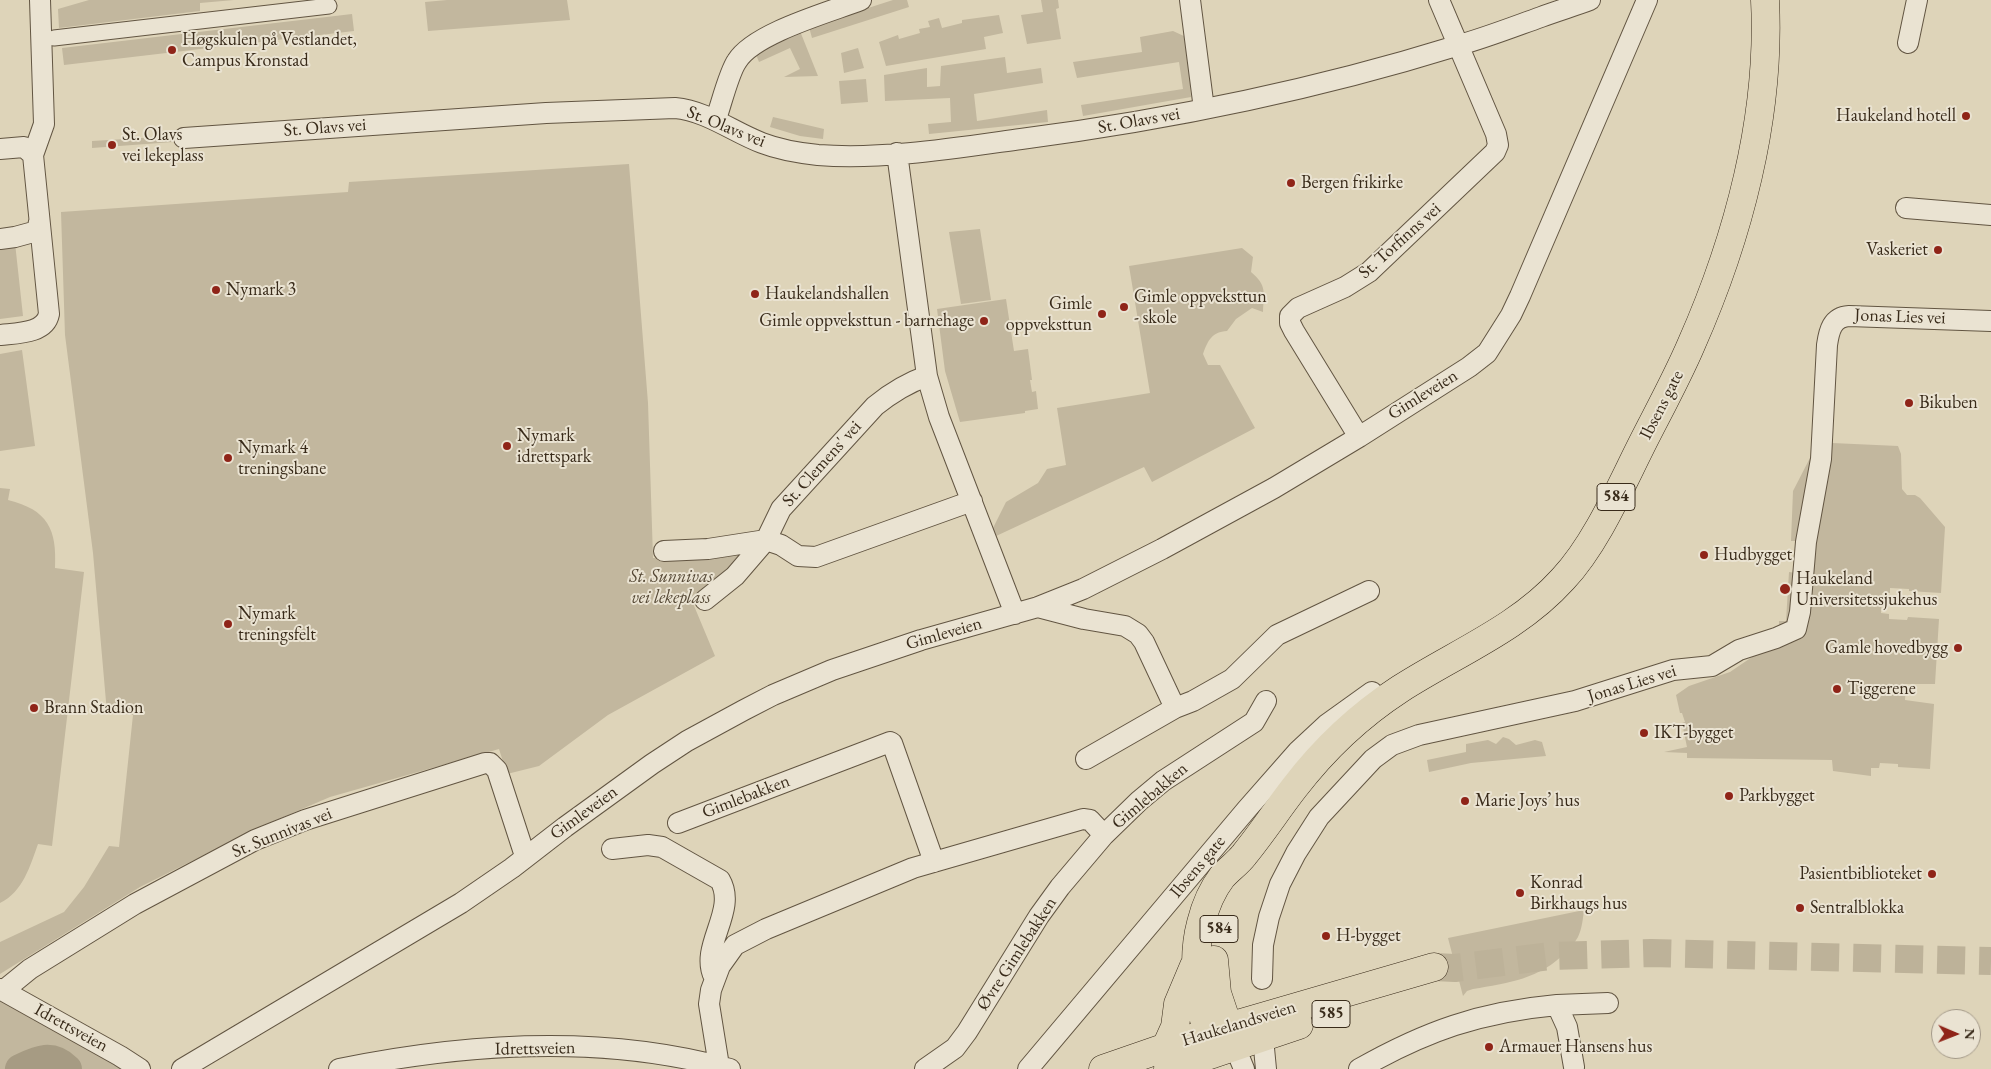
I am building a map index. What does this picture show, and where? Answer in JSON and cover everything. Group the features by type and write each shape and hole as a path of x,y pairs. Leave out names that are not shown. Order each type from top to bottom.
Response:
{"main road":[{"name":"Ibsens gate","path":"1224,1050 1197,988 1195,962 1198,937 1205,908 1222,878 1244,856 1294,787 1339,738 1397,690 1501,632 1536,607 1565,578 1591,540 1615,498 1691,347 1708,305 1741,204 1749,176 1761,109 1766,43 1766,0"},
{"name":"Ibsens gate","path":"1224,1050 1215,974 1215,952 1219,928 1244,856"},
{"name":"584","path":"1167,1058 1175,1027 1178,1004 1195,962"},
{"name":"Haukelandsveien","path":"1103,1069 1224,1050 1263,1038 1435,973 1352,990 1224,1050"}],"street":[{"path":"0,335 40,328 47,321 49,314 33,155 44,124 40,0"},
{"path":"716,119 736,62 746,50 772,35 861,0"},
{"name":"St. Olavs vei","path":"1190,0 1204,109"},
{"path":"1439,0 1458,46"},
{"name":"St. Olavs vei","path":"184,138 634,108 684,108 716,119 762,143 792,151 845,156 897,153 1085,131 1204,109 1343,77 1458,46 1590,0"},
{"name":"Gimleveien","path":"182,1069 500,877 525,856 652,764 687,741 772,695 809,678 886,651 1038,607 1083,589 1162,549 1274,488 1469,367 1487,353 1511,315 1647,0"},
{"path":"1908,43 1918,0"},
{"path":"54,38 329,6"},
{"name":"St. Torfinns vei","path":"1358,437 1294,331 1290,323 1290,316 1298,308 1345,287 1369,272 1495,152 1498,145 1496,134 1458,46"},
{"path":"0,149 24,147 33,155"},
{"path":"897,153 927,376 939,417 1015,614"},
{"path":"1906,208 1991,215"},
{"path":"0,239 37,231 39,222"},
{"name":"Jonas Lies vei","path":"1262,979 1263,945 1269,917 1280,884 1296,853 1319,817 1373,759 1392,745 1419,735 1575,701 1673,670 1712,666 1739,650 1776,638 1796,629 1800,612 1806,542 1821,459 1827,345 1828,334 1833,322 1838,318 1858,316 1991,320"},
{"name":"St. Clemens' vei","path":"766,540 781,509 875,406 906,385 927,376"},
{"path":"664,551 708,549 766,540 781,545 798,556 816,557 972,501"},
{"path":"705,600 735,576 766,540"},
{"path":"1086,759 1175,708 1193,701 1257,689 1277,635 1369,591"},
{"path":"1038,607 1084,619 1117,624 1131,629 1138,634 1144,642 1175,708"},
{"name":"Gimlebakken","path":"724,1068 709,1010 711,990 720,966 735,945 814,908 934,862 1083,819 1090,820 1104,835 1163,781 1254,722 1257,689"},
{"name":"Ibsens gate","path":"1028,1069 1298,751 1326,725 1372,692 1380,704"},
{"name":"Gimlebakken","path":"678,823 890,742 892,743 934,862"},
{"name":"St. Sunnivas vei","path":"2,990 127,908 176,880 255,840 305,820 485,763 490,763 498,770 525,856"},
{"name":"Øvre Gimlebakken","path":"925,1069 955,1048 1044,909 1104,835"},
{"name":"Gimlebakken","path":"612,849 655,845 662,847 720,880 725,888 726,897 715,938 711,964 711,972 715,979"},
{"name":"Idrettsveien","path":"2,990 140,1069"},
{"path":"1359,1069 1397,1048 1452,1024 1508,1010 1557,1005 1608,1003"},
{"path":"1557,1005 1567,1027 1574,1067"},
{"name":"Haukelandsveien","path":"1263,1038 1266,1069"},
{"name":"Idrettsveien","path":"339,1069 403,1057 449,1052 537,1047 638,1051 724,1068"}],"green space":[{"path":"89,0 234,0 200,3 200,11 59,28 58,9"},
{"path":"447,0 567,0 570,20 428,31 425,2"},
{"path":"893,0 907,0 909,7 812,38 809,27"},
{"path":"1041,0 1058,0 1059,8 1056,9 1061,39 1027,44 1021,15 1043,12"},
{"path":"352,14 354,31 64,65 62,48"},
{"path":"999,15 1003,33 984,37 986,49 886,66 879,42 898,35 899,39 920,33 919,29 930,27 928,21 939,18 942,28 962,23 962,20"},
{"path":"800,31 818,76 784,77 800,69 790,48 759,62 755,52"},
{"path":"1173,31 1186,37 1191,97 1083,116 1081,105 1183,89 1179,62 1077,78 1073,62 1142,52 1140,37"},
{"path":"858,48 864,68 844,73 841,53"},
{"path":"1005,57 1007,73 1041,68 1043,83 974,94 977,121 1047,110 1048,122 929,134 928,124 951,122 950,98 885,101 884,75 927,68 927,87 940,86 941,66"},
{"path":"866,79 868,102 841,104 839,81"},
{"path":"773,117 824,129 823,139 800,136 770,127"},
{"name":"St. Olavs vei lekeplass","path":"175,136 173,142 92,148 92,141"},
{"name":"St. Sunnivas vei lekeplass","path":"629,164 648,403 653,558 692,559 743,551 742,563 692,601 715,656 608,715 539,766 507,774 499,749 330,797 260,827 140,887 0,974 0,942 64,912 84,887 109,846 119,847 133,715 107,713 93,553 65,335 61,212 348,192 349,182"},
{"path":"980,229 991,300 961,304 949,232"},
{"path":"15,243 23,316 0,319 0,245"},
{"path":"1242,248 1253,257 1251,272 1262,285 1264,294 1263,312 1252,308 1236,319 1227,331 1218,333 1211,338 1203,354 1208,365 1220,365 1255,428 1152,482 1144,467 994,537 993,528 1006,502 1038,483 1047,469 1066,465 1057,408 1150,393 1129,266"},
{"path":"1006,299 1014,351 1028,349 1032,392 1036,391 1038,409 1025,411 1025,413 960,422 945,371 937,309"},
{"path":"22,350 35,446 0,451 0,354"},
{"path":"1832,443 1898,446 1901,454 1902,489 1907,495 1915,495 1920,498 1945,527 1941,593 1890,588 1890,593 1882,593 1881,613 1889,614 1889,619 1907,620 1908,617 1939,619 1935,684 1906,684 1905,700 1934,704 1930,769 1898,767 1898,764 1880,763 1879,768 1871,768 1871,776 1833,771 1832,760 1687,758 1687,753 1664,752 1687,747 1682,723 1685,722 1682,713 1680,713 1676,695 1689,686 1730,672 1755,655 1779,628 1779,621 1786,621 1789,572 1796,573 1797,541 1791,541 1793,491 1811,456"},
{"name":"Brann Stadion","path":"0,488 10,489 8,500 32,509 47,523 52,532 54,542 55,568 84,572 52,846 38,844 25,878 15,892 0,903"},
{"path":"1503,737 1516,745 1535,740 1542,742 1546,756 1471,763 1429,772 1427,760 1466,752 1466,744 1488,740 1496,744"},
{"path":"1584,910 1578,937 1556,961 1534,974 1511,982 1473,989 1467,991 1463,996 1448,938"},
{"path":"0,996 127,1069 0,1069"}],"waterway":[{"path":"20,1069 44,1060 55,1061 67,1069"}],"tunnel":[{"path":"1434,967 1455,968 1551,956 1651,953 1991,961"}],"place":[{"name":"Høgskulen på Vestlandet, Campus Kronstad","path":"172,50"},
{"name":"Haukeland hotell","path":"1966,116"},
{"name":"St. Olavs vei lekeplass","path":"112,145"},
{"name":"Bergen frikirke","path":"1291,183"},
{"name":"Vaskeriet","path":"1938,250"},
{"name":"Nymark 3","path":"216,290"},
{"name":"Haukelandshallen","path":"755,294"},
{"name":"Gimle oppveksttun - skole","path":"1124,307"},
{"name":"Gimle oppveksttun","path":"1102,314"},
{"name":"Gimle oppveksttun - barnehage","path":"984,321"},
{"name":"Bikuben","path":"1909,403"},
{"name":"Nymark idrettspark","path":"507,446"},
{"name":"Nymark 4 treningsbane","path":"228,458"},
{"name":"Hudbygget","path":"1704,555"},
{"name":"Haukeland Universitetssjukehus","path":"1785,589"},
{"name":"Nymark treningsfelt","path":"228,624"},
{"name":"Gamle hovedbygg","path":"1958,648"},
{"name":"Tiggerene","path":"1837,689"},
{"name":"Brann Stadion","path":"34,708"},
{"name":"IKT-bygget","path":"1644,733"},
{"name":"Parkbygget","path":"1729,796"},
{"name":"Marie Joys’ hus","path":"1465,801"},
{"name":"Pasientbiblioteket","path":"1932,874"},
{"name":"Konrad Birkhaugs hus","path":"1520,893"},
{"name":"Sentralblokka","path":"1800,908"},
{"name":"H-bygget","path":"1326,936"},
{"name":"Armauer Hansens hus","path":"1489,1047"}]}
